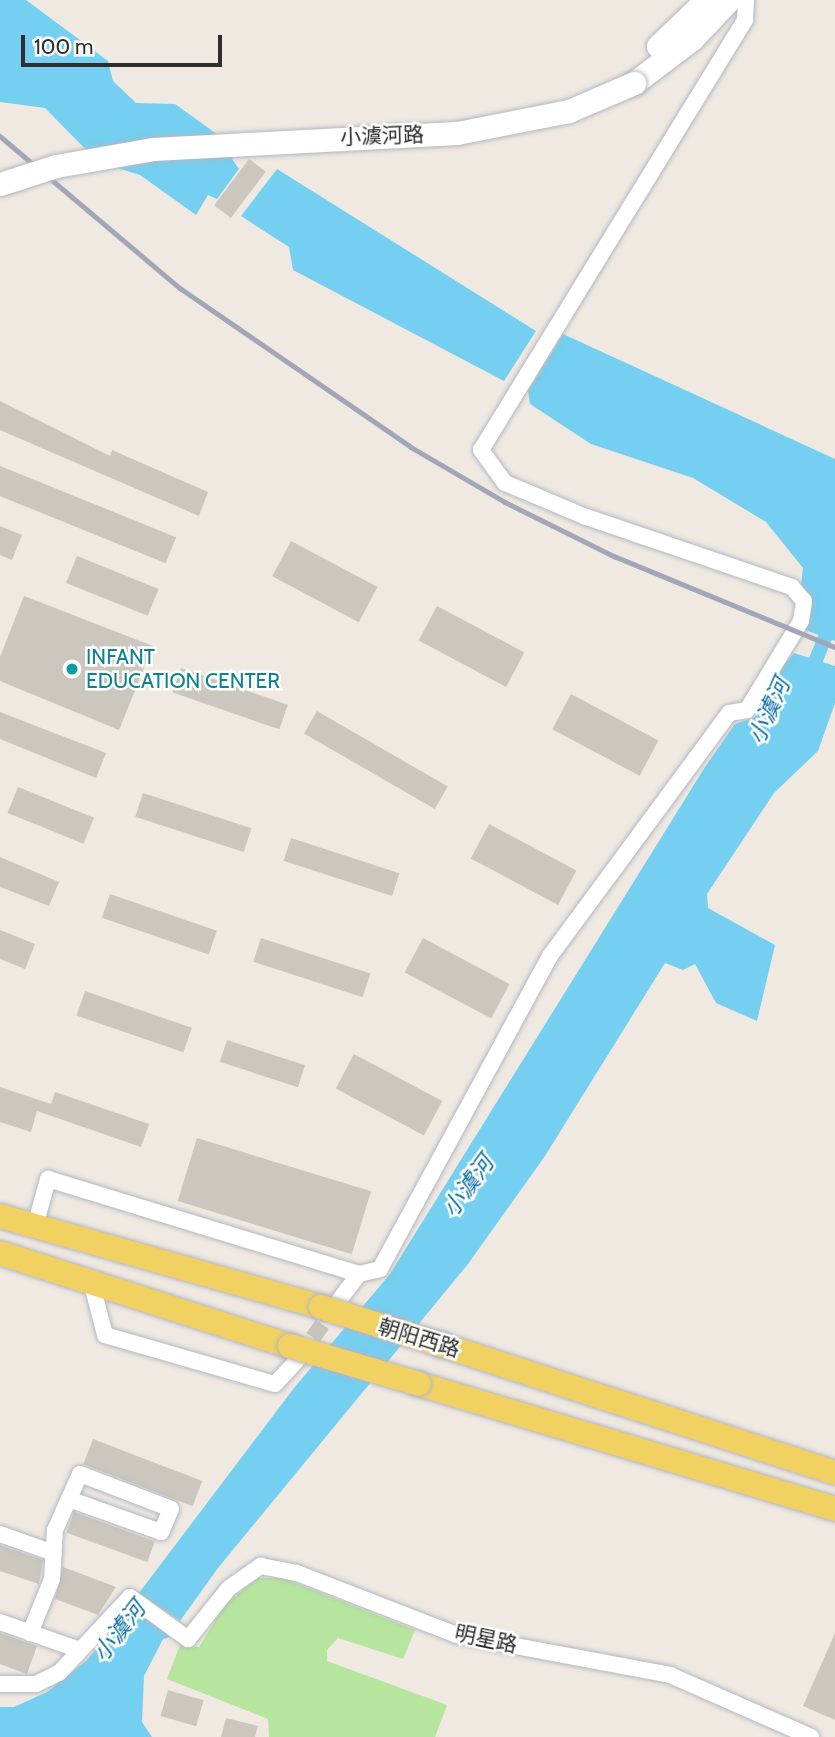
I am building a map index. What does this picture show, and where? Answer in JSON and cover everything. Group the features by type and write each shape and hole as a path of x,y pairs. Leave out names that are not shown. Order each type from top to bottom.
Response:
{"main road":[{"name":"小澞河路","path":"0,170 43,155 147,136 457,118 561,99 630,77 706,0"},
{"name":"小澞河路","path":"0,184 56,166 153,149 457,133 569,111 692,39 729,0"},
{"name":"朝阳西路","path":"0,1216 329,1305 442,1345 835,1473"},
{"name":"朝阳西路","path":"0,1254 294,1353 419,1384 835,1509"}],"street":[{"path":"35,1226 48,1180 359,1274 380,1269 550,956 729,713 747,710 801,621 804,601 792,587 586,517 505,483 481,450 745,20 746,0"},
{"path":"329,1305 359,1274"},
{"path":"92,1285 106,1335 275,1384 294,1353"},
{"path":"30,1633 52,1579 55,1530 80,1474 171,1509 161,1532 69,1499"},
{"path":"0,1534 54,1553"},
{"name":"明星路","path":"80,1650 130,1597 188,1639 236,1581 261,1566 297,1573 457,1635 670,1675 811,1737"},
{"path":"0,1622 80,1650 59,1673 36,1684 0,1684"}],"green space":[{"path":"258,1578 283,1578 415,1630 403,1659 338,1638 327,1650 327,1661 447,1705 435,1737 269,1737 268,1719 167,1679 180,1645 199,1647 226,1603"}],"water":[{"path":"0,0 26,0 108,61 113,81 136,103 175,104 239,150 232,159 239,169 217,199 208,195 196,215 140,175 98,162 45,108 0,102"},
{"path":"277,169 536,331 504,381 293,270 289,247 241,216"},
{"path":"563,334 835,459 835,641 805,630 811,612 801,585 803,568 766,522 693,478 591,444 530,404 528,391"},
{"path":"794,653 835,666 835,703 818,751 774,793 707,894 708,908 775,945 757,1021 716,1003 695,964 683,970 665,963 545,1156 468,1264 218,1568 180,1621 139,1593 294,1388 390,1274 705,767 735,724 755,717 766,686"},
{"path":"131,1607 170,1637 163,1639 144,1676 142,1722 152,1737 0,1737 0,1707 14,1707 47,1692 87,1660"}],"building":[{"path":"249,159 266,172 231,218 214,205"},
{"path":"0,401 110,456 112,450 208,492 199,516 0,430"},
{"path":"0,466 176,537 166,563 0,496"},
{"path":"0,526 22,535 12,560 0,555"},
{"path":"291,541 378,587 359,622 272,576"},
{"path":"77,556 159,589 148,616 66,583"},
{"name":"INFANT EDUCATION CENTER","path":"24,596 153,646 119,730 0,681 0,657"},
{"path":"437,606 524,652 506,687 419,640"},
{"path":"181,668 288,705 279,729 173,693"},
{"path":"571,694 658,740 640,776 552,729"},
{"path":"317,711 448,786 435,809 304,734"},
{"path":"0,712 106,753 96,778 0,739"},
{"path":"18,787 94,818 84,844 8,813"},
{"path":"143,793 251,828 244,852 135,817"},
{"path":"489,824 576,870 558,905 471,858"},
{"path":"291,838 399,873 392,896 284,861"},
{"path":"0,857 59,882 49,906 0,887"},
{"path":"110,894 217,931 209,954 102,918"},
{"path":"0,930 35,944 25,969 0,959"},
{"path":"261,938 370,974 363,997 253,962"},
{"path":"423,938 510,984 491,1018 405,972"},
{"path":"85,991 192,1028 183,1052 77,1016"},
{"path":"227,1040 305,1065 298,1087 220,1062"},
{"path":"354,1054 442,1101 424,1135 336,1088"},
{"path":"0,1087 51,1104 55,1092 149,1124 141,1147 37,1111 31,1132 0,1122"},
{"path":"197,1138 371,1191 352,1254 178,1201"},
{"path":"93,1439 202,1481 193,1506 83,1464"},
{"path":"74,1512 155,1541 147,1562 66,1533"},
{"path":"0,1545 43,1560 39,1584 0,1571"},
{"path":"63,1567 116,1587 98,1615 55,1599"},
{"path":"0,1633 37,1646 27,1674 0,1664"},
{"path":"835,1633 835,1720 803,1706"},
{"path":"168,1690 204,1700 196,1726 161,1716"},
{"path":"226,1718 258,1726 255,1737 221,1737"}],"waterway":[{"name":"小澞河","path":"809,677 835,613"}],"tunnel":[{"path":"299,1357 337,1304"}],"railway":[{"path":"0,136 180,288 411,447 505,502 614,556 835,647"}],"place":[{"name":"INFANT EDUCATION CENTER","path":"72,669"}]}
